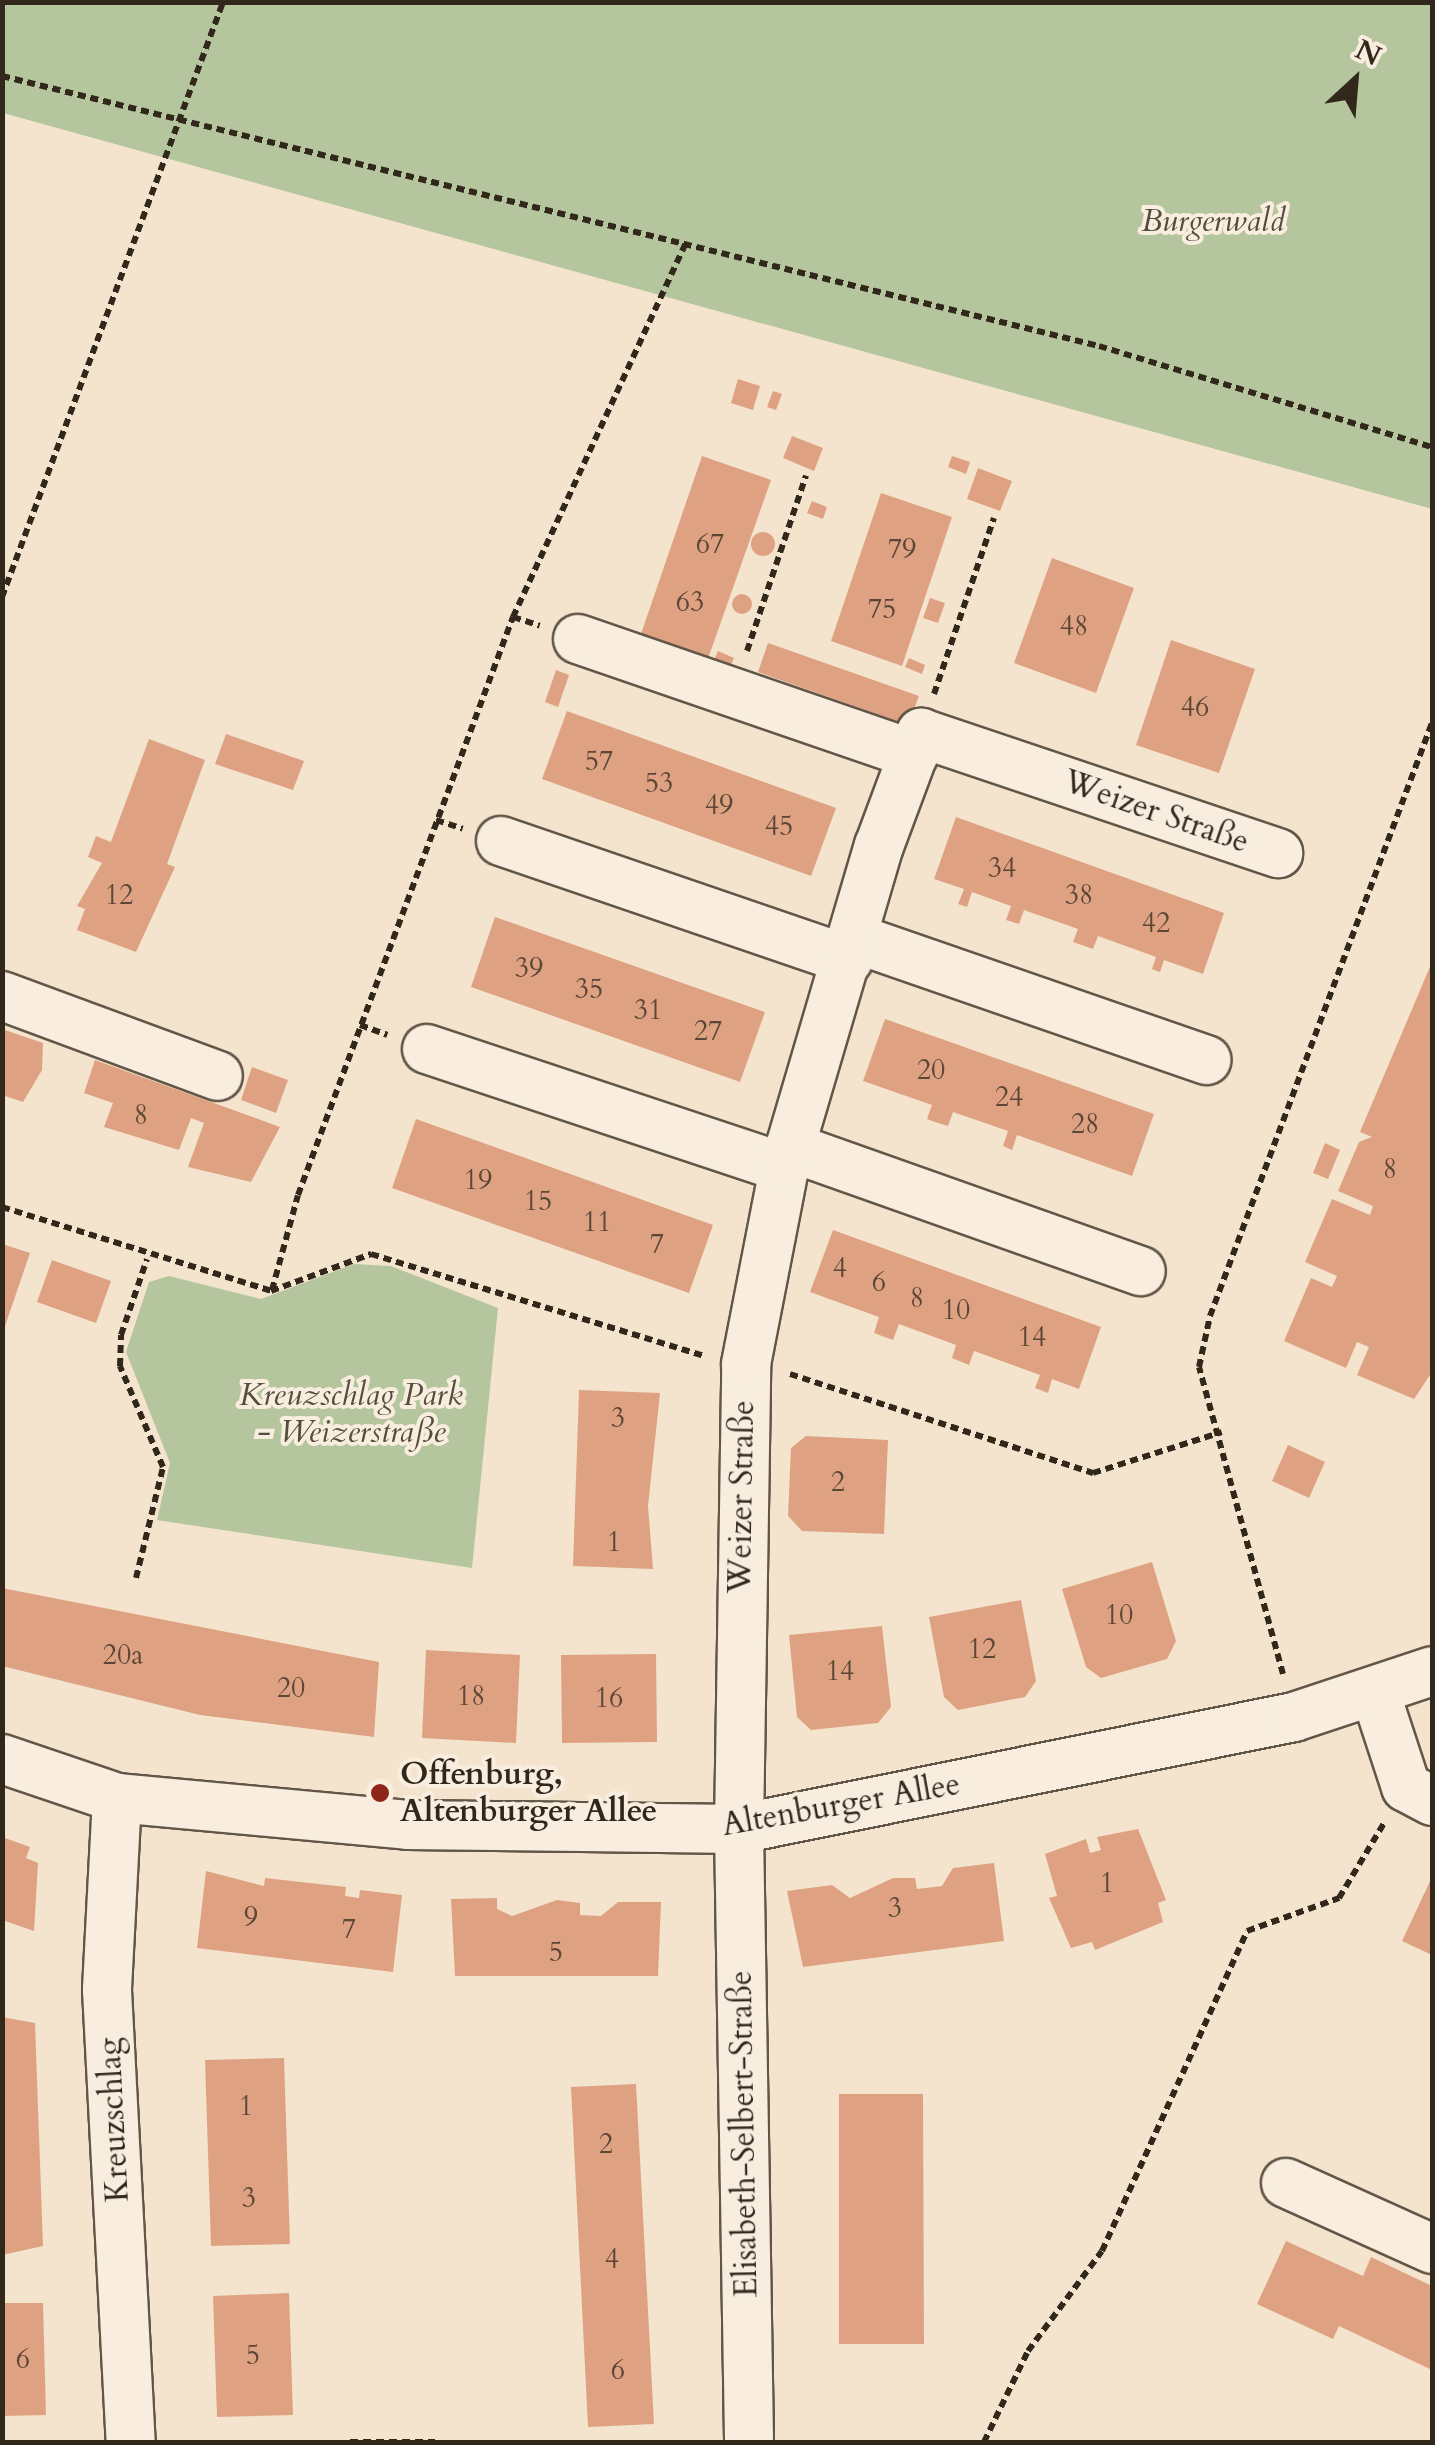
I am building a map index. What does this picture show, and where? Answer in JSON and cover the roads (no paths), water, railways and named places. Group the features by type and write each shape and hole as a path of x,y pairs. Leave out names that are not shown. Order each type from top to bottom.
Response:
{"street":[{"name":"Weizer Straße","path":"578,639 732,695 917,744 1278,853"},
{"name":"Weizer Straße","path":"739,1829 740,1452 746,1364 787,1158 917,744"},
{"path":"500,841 1208,1060"},
{"path":"2,996 218,1076"},
{"path":"426,1049 1141,1271"},
{"name":"Altenburger Allee","path":"2,1759 118,1798 408,1824 739,1829 1294,1717 1432,1670"},
{"path":"1376,1692 1419,1794"},
{"name":"Kreuzschlag","path":"118,1798 107,1990 131,2442"},
{"name":"Elisabeth-Selbert-Straße","path":"739,1829 749,2439"},
{"path":"1286,2183 1432,2248"}],"place":[{"name":"Offenburg, Altenburger Allee","path":"380,1793"}],"park label":[{"name":"Burgerwald","path":"1213,221"},
{"name":"Kreuzschlag Park - Weizerstraße","path":"351,1414"}]}
